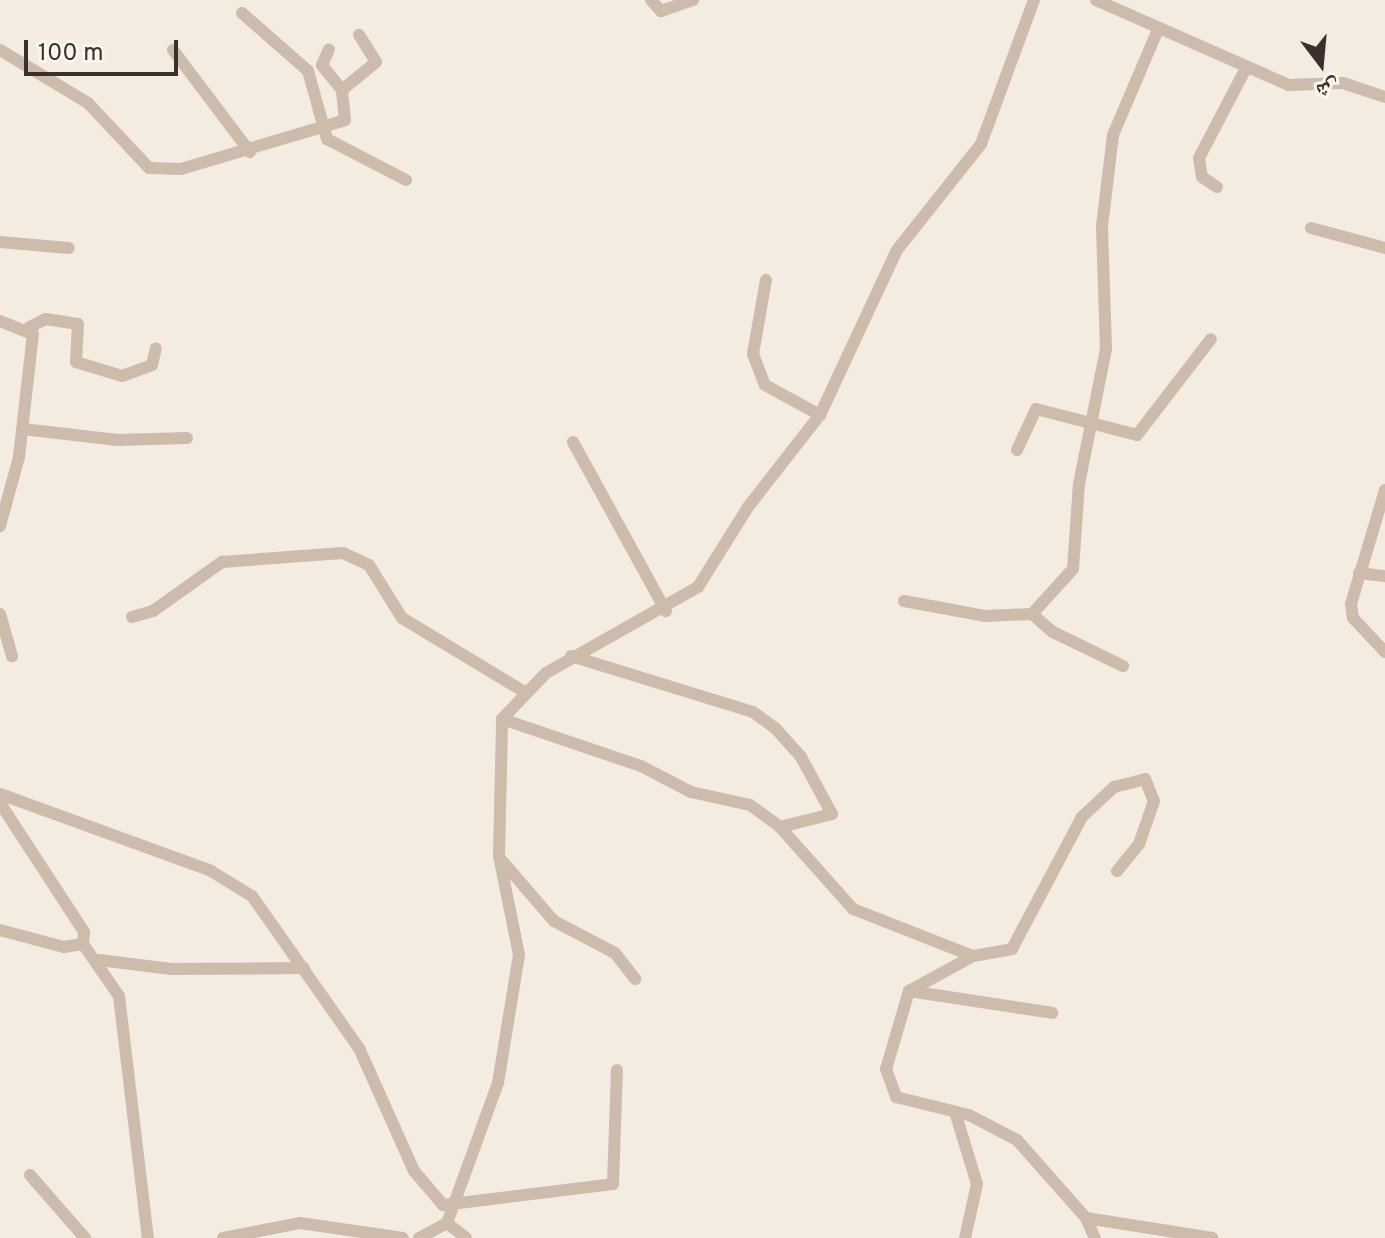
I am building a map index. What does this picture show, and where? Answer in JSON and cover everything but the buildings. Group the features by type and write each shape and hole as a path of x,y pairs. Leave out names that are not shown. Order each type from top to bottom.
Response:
{"street":[{"path":"651,0 661,11 693,0"},
{"path":"419,1238 447,1223 498,1083 519,955 499,856 502,719 523,691 571,656 666,611 698,587 820,415 897,250 981,144 1034,0"},
{"path":"1096,0 1157,32 1289,85 1343,83 1385,97"},
{"path":"242,13 308,71 327,127 327,139 406,180"},
{"path":"1032,614 1073,569 1079,484 1094,424 1106,349 1102,226 1113,135 1157,32"},
{"path":"342,90 376,62 359,35"},
{"path":"0,50 88,103 149,168 211,165 345,120 342,90 322,65 329,49"},
{"path":"173,50 250,152"},
{"path":"1217,187 1202,177 1199,158 1246,68"},
{"path":"1311,228 1385,248"},
{"path":"0,242 69,248"},
{"path":"766,280 753,354 765,385 820,415"},
{"path":"0,321 28,328 46,319 78,324 76,362 122,376 148,368 156,348"},
{"path":"0,526 23,429 28,328"},
{"path":"1017,450 1036,409 1137,435 1211,339"},
{"path":"23,429 117,440 187,438"},
{"path":"573,442 666,611"},
{"path":"1385,490 1359,573 1353,618 1385,652"},
{"path":"132,617 153,611 222,562 334,552 369,565 402,618 523,691"},
{"path":"1359,573 1385,576"},
{"path":"904,601 985,616 1032,614 1053,632 1123,666"},
{"path":"0,614 12,656"},
{"path":"571,656 753,712 776,729 808,767 832,814 780,827"},
{"path":"502,719 641,766 691,792 750,805 780,827 831,888 870,921 973,956"},
{"path":"1095,1238 1086,1218 1029,1149 955,1112 905,1102 887,1083 909,991 973,956 1012,949 1082,817 1114,787 1145,779 1154,801 1139,844 1117,871"},
{"path":"0,794 231,881 264,907 359,1048 414,1171 443,1205 613,1184 617,1070"},
{"path":"0,803 84,932 83,944 99,960 119,996 127,1039 148,1238"},
{"path":"499,856 554,921 615,953 635,979"},
{"path":"0,930 64,947 83,944"},
{"path":"99,960 171,969 304,968"},
{"path":"909,991 1052,1013"},
{"path":"955,1112 977,1184 965,1238"},
{"path":"30,1175 85,1238"},
{"path":"1086,1218 1212,1238"},
{"path":"223,1238 300,1223 403,1238"},
{"path":"447,1223 466,1238"}]}
